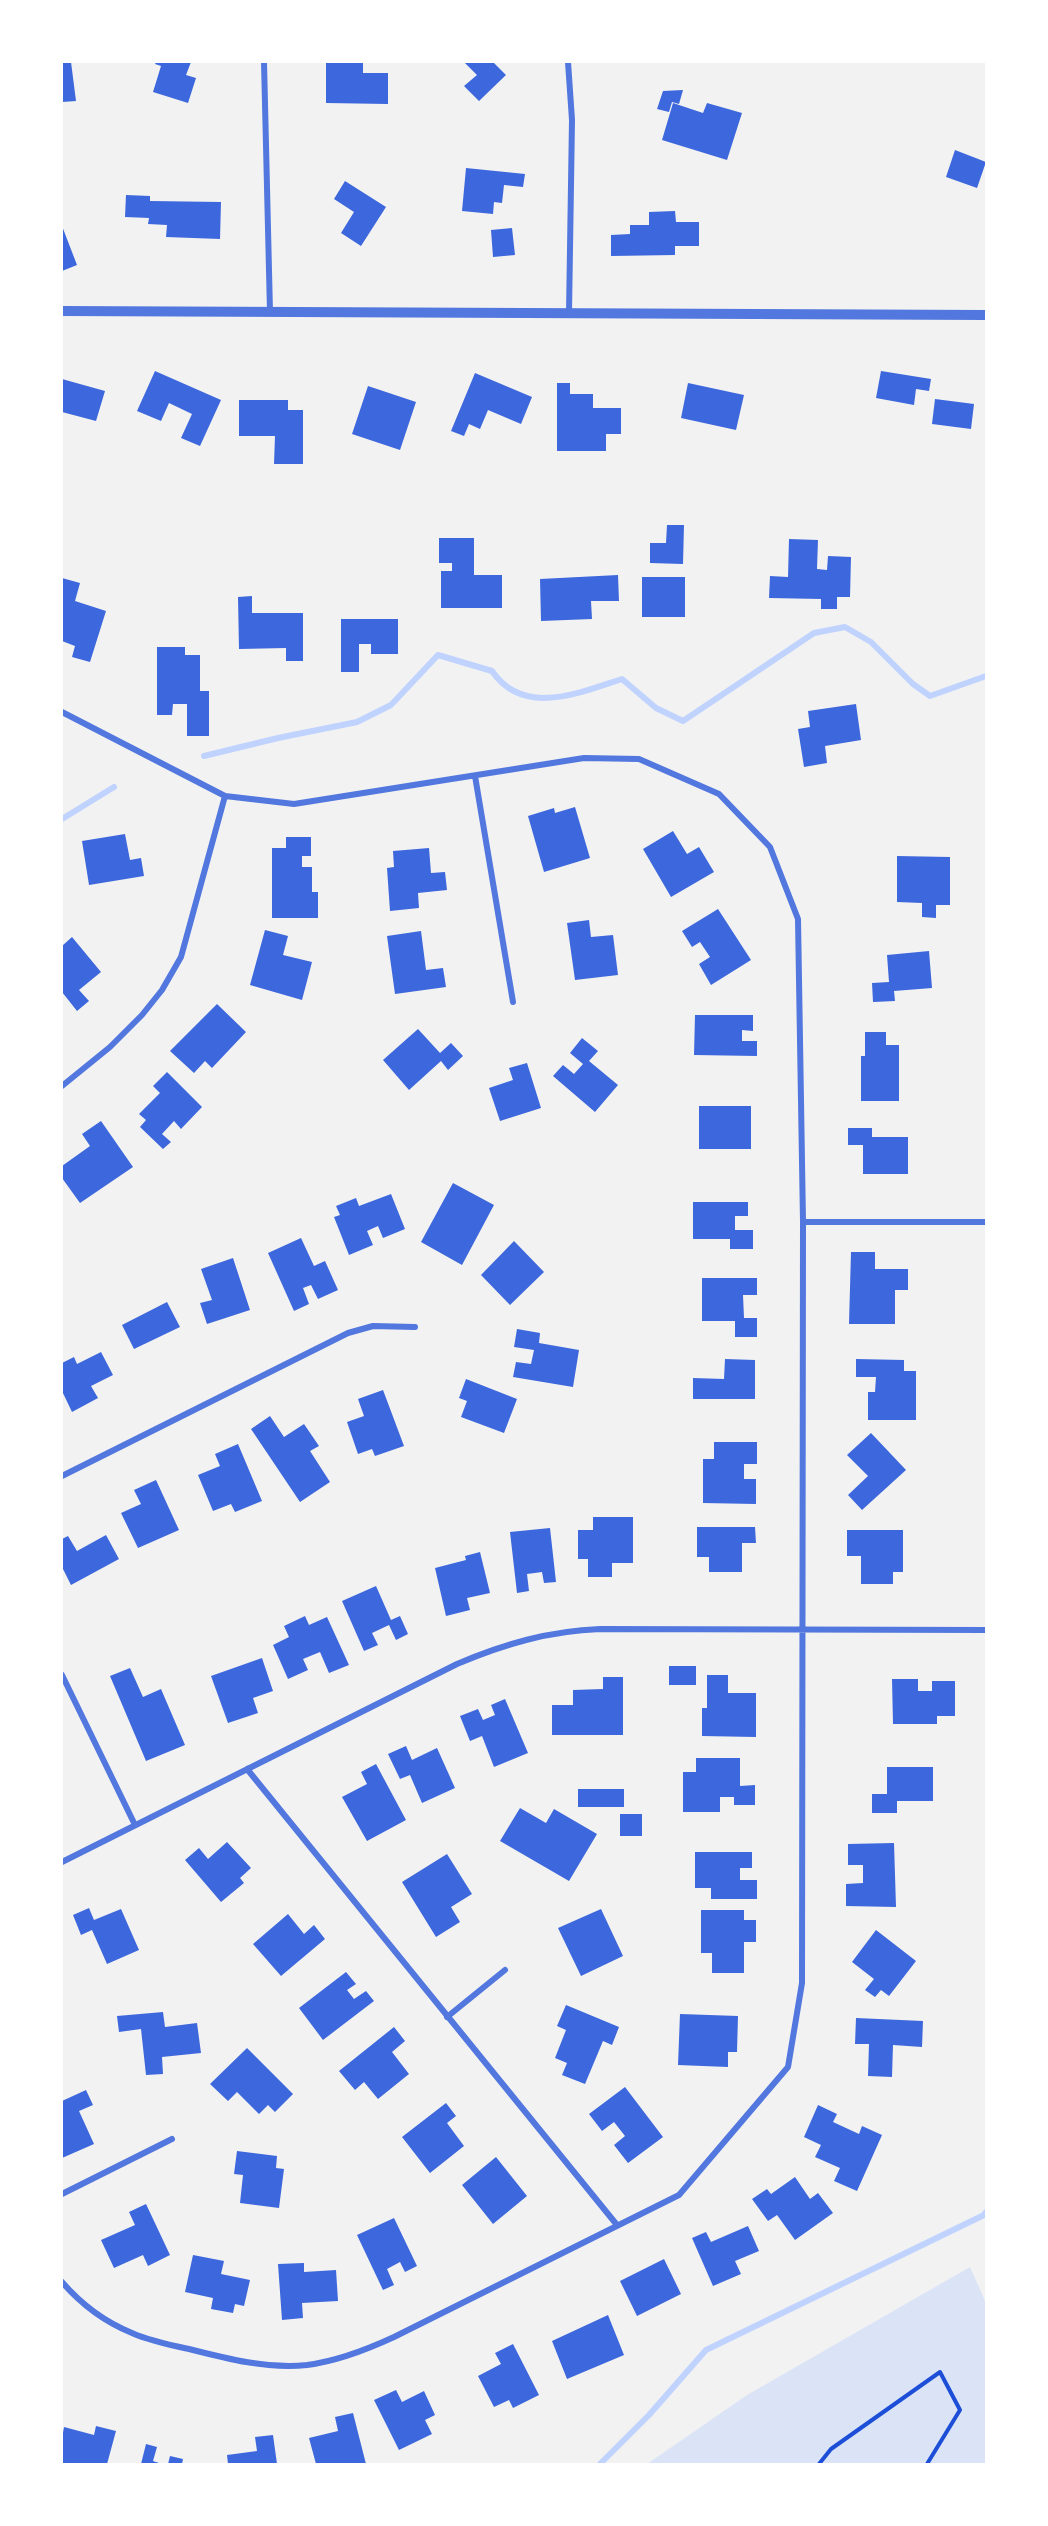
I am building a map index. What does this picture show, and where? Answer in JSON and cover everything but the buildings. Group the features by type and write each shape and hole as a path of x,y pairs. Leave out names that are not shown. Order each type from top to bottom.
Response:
{"street":[{"path":"264,62 270,312"},
{"path":"568,62 572,120 569,313"},
{"path":"62,311 987,315"},
{"path":"62,712 225,796 294,804 584,758 639,759 720,794 770,847 798,919 803,1222 802,1983 788,2067 679,2194 372,2348 350,2356 308,2365 286,2366 247,2362 153,2340 132,2333 95,2312 79,2301 62,2282"},
{"path":"475,776 513,1002"},
{"path":"62,1086 110,1047 142,1015 162,990 181,957 225,796"},
{"path":"803,1222 987,1222"},
{"path":"62,1476 348,1333 374,1326 416,1327"},
{"path":"62,1862 458,1664 524,1639 566,1631 600,1629 987,1630"},
{"path":"62,1675 135,1825"},
{"path":"247,1769 617,2225"},
{"path":"447,2017 505,1970"},
{"path":"62,2194 172,2139"}],"path":[{"path":"819,2464 831,2449 940,2372 960,2410 927,2464"}],"shaded area":[{"path":"970,2267 986,2303 986,2464 647,2464 747,2395"}],"waterway":[{"path":"204,756 357,722 391,705 438,655 492,671 505,685 519,694 535,697 570,695 622,679 656,708 683,721 814,633 845,627 871,642 913,684 930,696 986,676"},
{"path":"62,819 114,787"},
{"path":"600,2464 649,2415 706,2350 984,2215 986,2212"}]}
